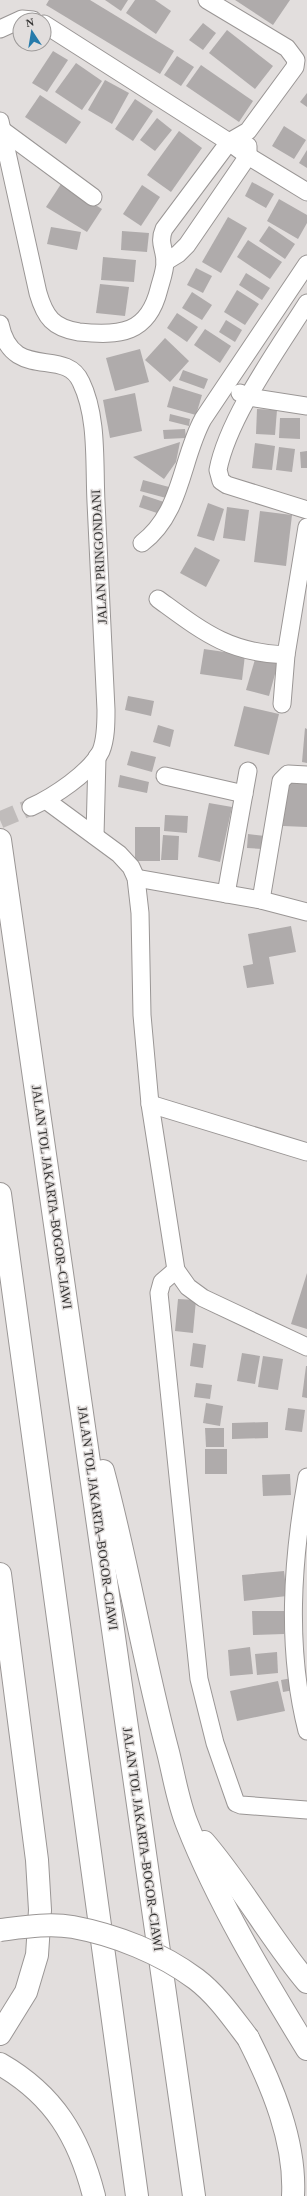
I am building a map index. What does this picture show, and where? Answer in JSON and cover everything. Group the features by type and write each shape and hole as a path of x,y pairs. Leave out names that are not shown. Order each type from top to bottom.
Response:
{"highway":[{"name":"JALAN TOL JAKARTA–BOGOR–CIAWI","path":"0,840 194,2196"},
{"path":"0,1194 137,2196"},
{"path":"78,1381 120,1536 157,1713 187,1824 225,1906 272,1991 307,2049"},
{"path":"0,1574 37,1860 40,1910 37,1956 26,1992 0,2034"},
{"path":"187,1824 225,1867 250,1906 307,1982"},
{"path":"0,1930 30,1926 72,1927 118,1939 163,1958 196,1979 224,2006 248,2038 265,2072 278,2108 288,2144 293,2196"},
{"path":"0,2064 33,2086 54,2107 75,2141 94,2196"}],"street":[{"path":"1,126 38,293 42,307 49,318 57,326 70,330 94,333 120,333 134,328 146,318 155,305 165,262 161,238 164,230 229,142 248,131 290,75 296,60 294,54 278,41 207,0"},
{"path":"0,29 12,24"},
{"path":"52,29 229,142 248,156 307,192"},
{"path":"1,126 93,197"},
{"path":"165,262 178,254 186,245 248,156 248,131"},
{"path":"142,543 167,514 175,496 196,432 213,402 225,388 307,264"},
{"path":"307,303 249,397 219,463 218,470 222,481 227,485 307,510"},
{"name":"JALAN PRINGONDANI","path":"0,324 8,345 18,355 26,360 61,365 76,373 86,394 93,446 106,710 104,736 97,757 83,772 39,804 95,836"},
{"path":"225,388 249,397 307,406"},
{"path":"282,704 286,655 307,527"},
{"path":"158,599 203,632 221,642 247,650 286,655"},
{"path":"97,757 95,836 119,854 136,878 140,912 142,1015 150,1104 176,1270 182,1280 199,1295 307,1347"},
{"path":"226,894 248,771"},
{"path":"262,900 281,781 288,774 307,775"},
{"path":"165,776 244,794"},
{"path":"136,878 262,900 307,912"},
{"path":"150,1104 307,1152"},
{"path":"176,1270 162,1282 159,1293 199,1679 215,1743 236,1803 241,1805 307,1810"},
{"path":"307,1477 297,1555 293,1603 296,1676 307,1731"}],"building":[{"path":"49,0 90,0 174,51 160,74 46,5"},
{"path":"105,0 128,0 121,11"},
{"path":"135,0 155,0 171,11 156,34 126,13"},
{"path":"235,0 290,0 273,25"},
{"path":"203,23 216,33 203,50 189,40"},
{"path":"227,30 273,66 255,89 209,53"},
{"path":"53,51 68,60 47,92 32,83"},
{"path":"177,56 194,67 181,86 164,75"},
{"path":"76,63 102,81 82,110 55,92"},
{"path":"201,65 253,101 239,122 186,86"},
{"path":"105,80 129,93 112,124 88,110"},
{"path":"307,93 307,107 300,102"},
{"path":"40,95 81,122 66,144 25,117"},
{"path":"135,99 153,111 133,141 115,129"},
{"path":"157,118 172,130 155,151 140,140"},
{"path":"284,126 306,140 294,159 272,146"},
{"path":"179,131 202,148 171,192 147,175"},
{"path":"307,150 307,168 299,163"},
{"path":"252,182 274,194 266,208 245,196"},
{"path":"61,184 102,209 87,232 46,207"},
{"path":"142,185 160,197 141,226 123,214"},
{"path":"279,199 307,215 307,223 298,239 267,221"},
{"path":"228,217 247,228 221,273 202,262"},
{"path":"269,226 295,244 285,259 259,241"},
{"path":"51,227 81,232 77,250 47,244"},
{"path":"122,231 149,233 147,252 121,250"},
{"path":"248,240 282,262 270,279 237,257"},
{"path":"103,257 136,260 134,282 101,280"},
{"path":"196,268 212,276 203,293 187,285"},
{"path":"246,273 270,288 262,300 239,285"},
{"path":"100,284 129,287 125,316 96,313"},
{"path":"237,290 259,304 245,325 224,312"},
{"path":"192,292 212,305 202,320 182,308"},
{"path":"177,313 198,327 187,342 167,328"},
{"path":"226,320 242,330 235,342 219,332"},
{"path":"205,329 231,346 220,363 194,345"},
{"path":"165,338 189,361 170,382 145,360"},
{"path":"140,349 149,382 115,391 106,358"},
{"path":"183,370 208,379 204,389 179,380"},
{"path":"173,386 202,395 196,415 167,407"},
{"path":"135,393 142,431 110,438 103,400"},
{"path":"257,409 277,410 275,435 256,434"},
{"path":"170,414 190,419 189,426 169,421"},
{"path":"280,418 300,418 300,439 279,438"},
{"path":"185,429 186,438 164,439 163,430"},
{"path":"180,442 176,462 164,479 133,457"},
{"path":"255,443 275,446 272,470 252,468"},
{"path":"279,447 295,449 292,472 276,470"},
{"path":"307,451 307,468 301,468 300,452"},
{"path":"143,480 169,487 166,498 140,491"},
{"path":"143,495 167,503 163,515 139,507"},
{"path":"208,503 224,509 214,541 197,536"},
{"path":"227,507 249,510 245,541 223,538"},
{"path":"260,511 292,515 286,566 254,562"},
{"path":"195,547 220,560 206,587 180,573"},
{"path":"204,649 245,655 242,680 200,674"},
{"path":"256,656 278,663 269,696 246,690"},
{"path":"128,696 154,701 151,716 125,710"},
{"path":"244,706 279,714 269,755 234,746"},
{"path":"158,725 174,730 170,747 153,742"},
{"path":"305,728 307,729 307,763 302,762"},
{"path":"131,751 156,757 152,772 127,765"},
{"path":"120,775 149,782 147,793 118,787"},
{"path":"286,775 307,776 307,827 283,826"},
{"path":"209,803 232,807 220,862 198,857"},
{"path":"165,815 188,816 187,833 164,831"},
{"path":"135,827 160,827 160,861 135,861"},
{"path":"248,834 265,836 263,849 247,848"},
{"path":"163,835 179,836 178,860 161,860"},
{"path":"291,926 296,952 269,957 274,984 247,988 243,966 253,964 248,934"},
{"path":"307,1273 307,1329 291,1324"},
{"path":"178,1299 196,1300 193,1333 175,1331"},
{"path":"193,1343 206,1345 203,1368 190,1366"},
{"path":"242,1353 260,1356 255,1384 237,1381"},
{"path":"263,1356 283,1359 278,1390 258,1387"},
{"path":"307,1366 307,1398 302,1397"},
{"path":"196,1383 212,1385 210,1399 194,1397"},
{"path":"206,1403 223,1406 220,1426 203,1423"},
{"path":"288,1408 305,1410 302,1432 285,1430"},
{"path":"268,1422 268,1438 232,1439 232,1423"},
{"path":"205,1428 224,1428 224,1447 206,1447"},
{"path":"205,1449 227,1449 227,1474 205,1474"},
{"path":"290,1474 291,1495 263,1496 262,1475"},
{"path":"284,1571 287,1596 244,1601 242,1575"},
{"path":"252,1611 284,1611 284,1634 253,1635"},
{"path":"250,1647 253,1674 230,1676 228,1650"},
{"path":"277,1652 278,1673 257,1675 255,1654"},
{"path":"292,1678 294,1690 283,1692 281,1680"},
{"path":"278,1681 285,1711 237,1721 230,1691"}],"tunnel":[{"path":"0,820 31,807"}]}
